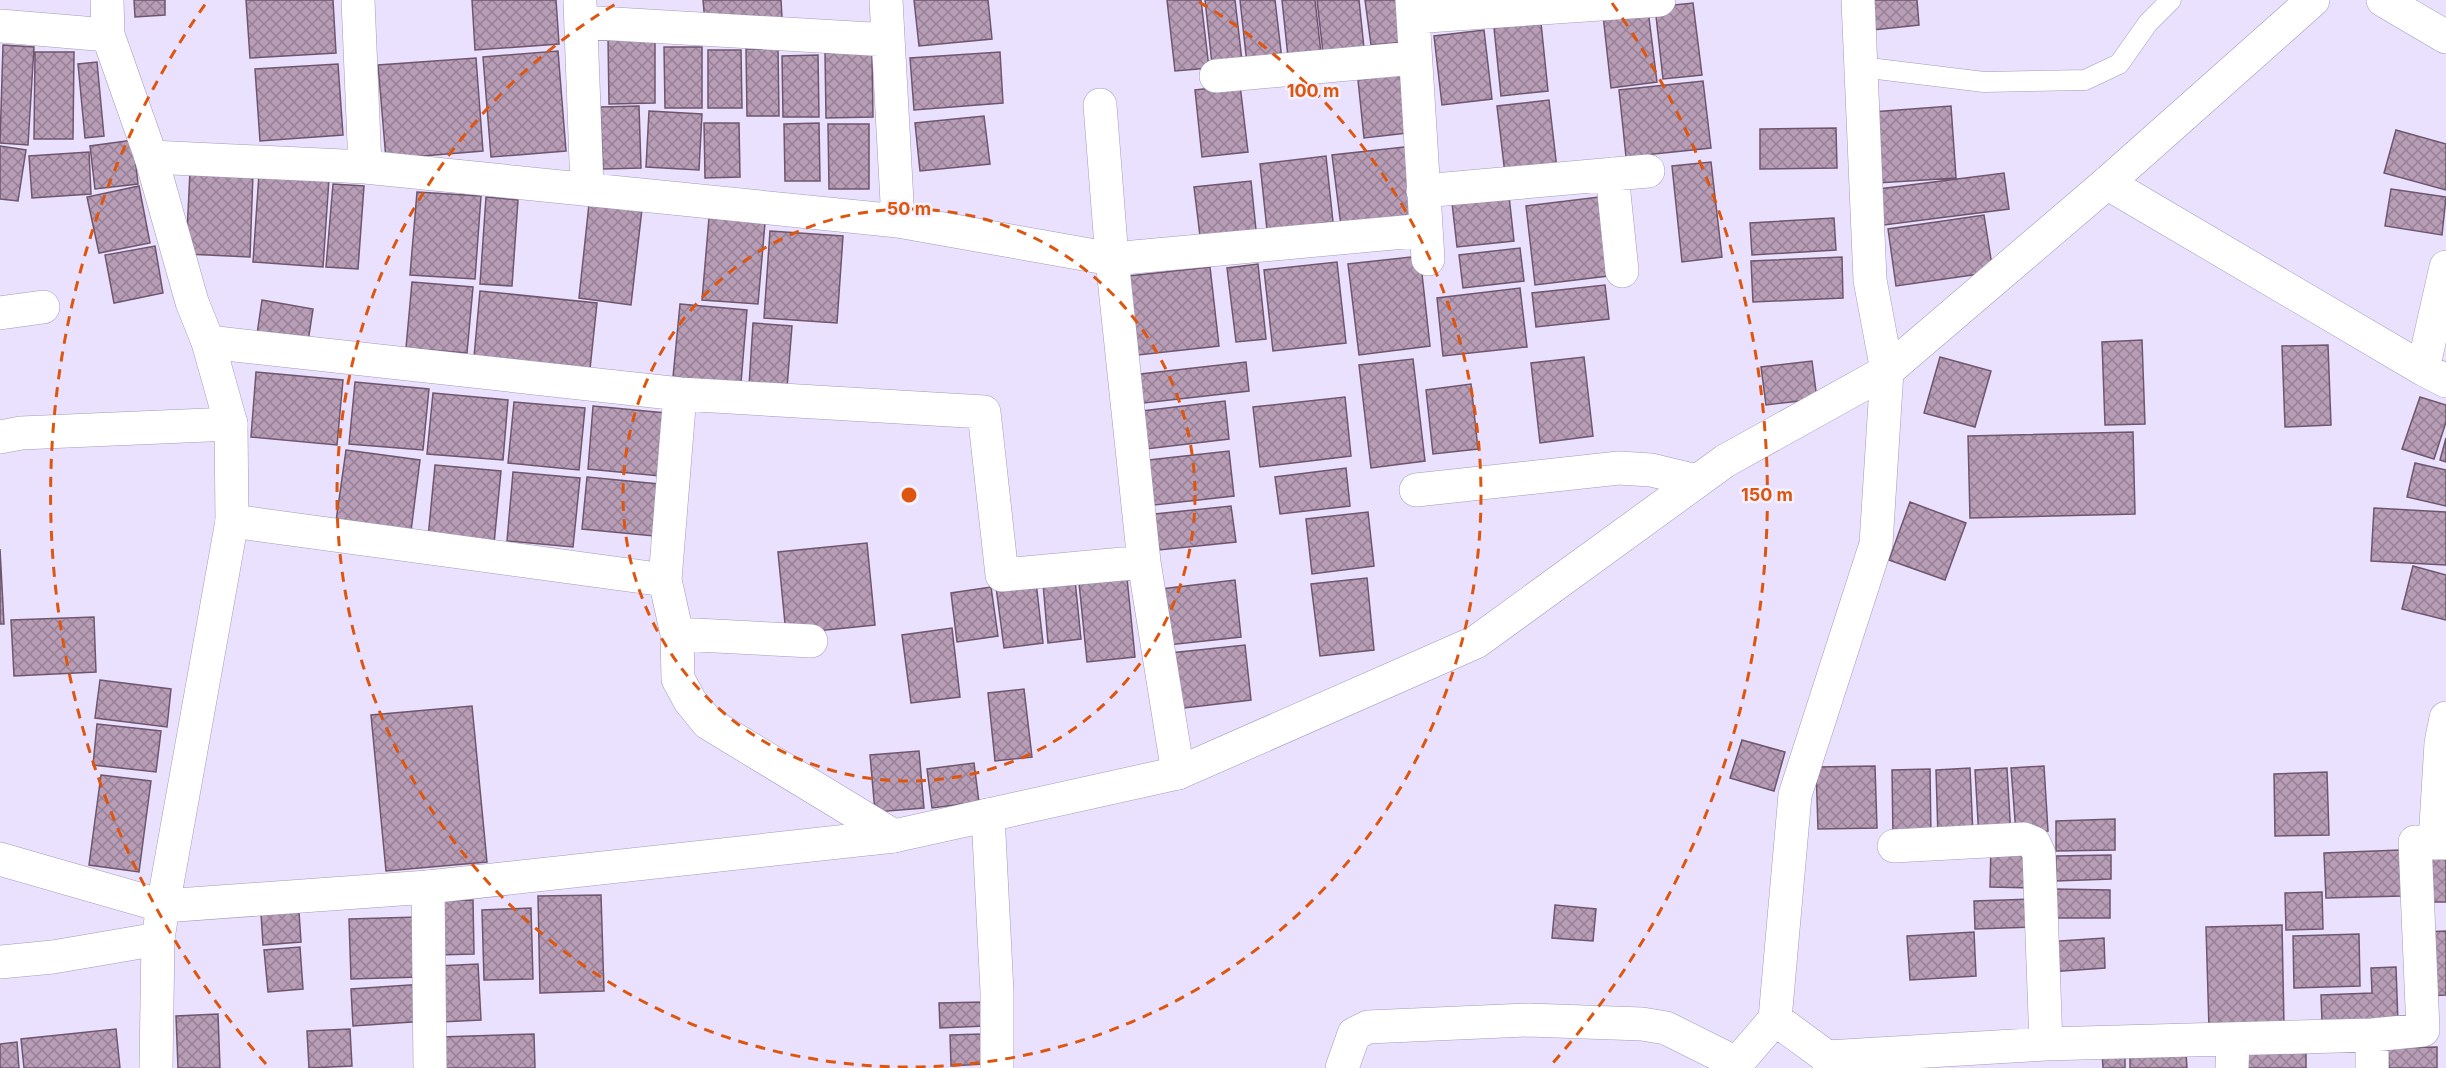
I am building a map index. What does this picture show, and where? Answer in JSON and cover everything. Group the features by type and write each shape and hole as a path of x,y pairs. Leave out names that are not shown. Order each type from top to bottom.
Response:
{"street":[{"path":"107,0 108,35 151,157 192,302 208,342 231,424 232,521 158,939 156,1068"},
{"path":"358,0 365,167"},
{"path":"886,0 898,221"},
{"path":"151,157 365,167 898,221 1112,259 1427,245 1413,8 1659,0"},
{"path":"1342,1068 1354,1034 1368,1027 1528,1020 1642,1024 1666,1029 1734,1065 1775,1019 1795,795 1876,544 1887,371 1870,280 1858,0"},
{"path":"2383,0 2446,37"},
{"path":"0,858 163,906 428,887 894,836 1178,773 1476,642 1725,461 1887,371 2107,183 2300,3"},
{"path":"587,189 581,11 888,40"},
{"path":"0,26 108,35"},
{"path":"1216,76 1415,58"},
{"path":"1100,105 1112,259 1144,562 1178,773"},
{"path":"1423,191 1648,171"},
{"path":"1612,174 1622,271"},
{"path":"2107,183 2434,375 2446,267"},
{"path":"0,313 43,307"},
{"path":"208,342 680,394 984,412 1002,575 1144,562"},
{"path":"680,394 665,580 677,634 678,679 690,701 708,723 894,836"},
{"path":"0,437 21,434 231,424"},
{"path":"1416,490 1619,468 1651,470 1697,481"},
{"path":"232,521 665,580"},
{"path":"677,634 811,641"},
{"path":"1775,1019 1829,1063 2046,1044 2232,1053 2435,1026 2415,842 2440,842 2441,743 2446,718"},
{"path":"988,815 997,1068"},
{"path":"1894,846 2024,839 2034,843 2039,854 2046,1044"},
{"path":"428,887 430,1068"},
{"path":"0,962 53,957 158,939"},
{"path":"2372,1035 2372,1068"}],"lane":[{"path":"1861,67 1984,82 2085,80 2119,64 2148,24 2171,0"}],"building":[{"path":"134,0 165,0 165,15 135,17"},
{"path":"246,0 333,0 336,53 250,58"},
{"path":"472,0 556,0 559,44 475,50"},
{"path":"703,0 781,0 782,18 705,23"},
{"path":"914,0 988,0 992,39 919,46"},
{"path":"1167,0 1201,0 1209,68 1175,71"},
{"path":"1205,0 1235,0 1242,61 1212,64"},
{"path":"1240,0 1275,0 1282,60 1247,64"},
{"path":"1282,0 1315,0 1321,53 1288,57"},
{"path":"1317,0 1359,0 1364,48 1323,53"},
{"path":"1365,0 1401,0 1406,42 1371,45"},
{"path":"1871,0 1917,0 1919,25 1873,30"},
{"path":"1693,3 1702,75 1663,79 1655,7"},
{"path":"1648,10 1657,82 1611,88 1603,15"},
{"path":"1541,23 1548,91 1501,96 1494,28"},
{"path":"1484,30 1492,99 1442,105 1434,36"},
{"path":"655,37 655,103 609,104 608,38"},
{"path":"3,45 34,47 28,145 0,143"},
{"path":"664,47 702,47 702,108 665,108"},
{"path":"746,49 778,49 779,116 747,116"},
{"path":"708,50 741,50 742,108 708,108"},
{"path":"558,51 566,151 491,157 483,57"},
{"path":"35,52 74,52 73,139 34,139"},
{"path":"872,52 873,117 826,118 825,53"},
{"path":"1000,52 1003,103 914,110 910,58"},
{"path":"818,55 819,117 783,117 782,56"},
{"path":"476,58 483,151 386,159 378,65"},
{"path":"97,62 104,136 85,138 78,64"},
{"path":"338,64 343,135 260,141 255,69"},
{"path":"1400,74 1407,133 1364,138 1358,80"},
{"path":"1703,81 1711,148 1626,157 1619,90"},
{"path":"1240,85 1248,152 1202,157 1195,90"},
{"path":"1549,100 1557,169 1505,174 1497,106"},
{"path":"639,106 641,168 603,169 600,107"},
{"path":"1951,106 1956,178 1877,183 1872,112"},
{"path":"649,111 702,114 699,170 646,167"},
{"path":"984,116 990,164 920,171 915,123"},
{"path":"704,123 739,123 740,177 705,178"},
{"path":"819,123 820,181 785,181 784,124"},
{"path":"828,124 869,124 869,189 829,189"},
{"path":"1836,128 1837,168 1760,169 1760,129"},
{"path":"2396,130 2446,144 2446,190 2384,173"},
{"path":"133,140 138,184 95,189 90,146"},
{"path":"0,146 26,150 18,201 0,199"},
{"path":"1413,146 1421,217 1341,226 1332,155"},
{"path":"89,152 91,194 32,198 29,156"},
{"path":"1326,156 1333,222 1267,230 1260,164"},
{"path":"1711,162 1722,257 1682,262 1672,166"},
{"path":"190,171 253,173 250,257 186,254"},
{"path":"2004,173 2009,209 1884,225 1879,189"},
{"path":"259,174 329,179 323,267 253,262"},
{"path":"1251,181 1256,230 1200,236 1194,187"},
{"path":"333,184 364,186 358,269 326,267"},
{"path":"139,186 150,243 99,253 87,197"},
{"path":"2391,189 2446,197 2442,235 2385,226"},
{"path":"417,192 481,196 475,279 410,275"},
{"path":"1509,196 1514,241 1457,247 1452,203"},
{"path":"486,197 518,200 512,286 480,284"},
{"path":"1599,197 1608,276 1535,285 1526,206"},
{"path":"589,204 642,209 631,305 579,298"},
{"path":"1984,215 1993,272 1896,286 1888,229"},
{"path":"709,218 765,223 758,304 702,300"},
{"path":"1834,218 1836,250 1752,255 1750,223"},
{"path":"770,231 843,236 837,323 764,318"},
{"path":"155,246 163,293 114,303 105,255"},
{"path":"1520,248 1524,281 1463,288 1459,255"},
{"path":"1420,256 1430,346 1359,355 1348,264"},
{"path":"1842,257 1843,298 1753,302 1751,261"},
{"path":"1337,262 1346,343 1273,351 1264,270"},
{"path":"1258,264 1266,339 1236,342 1227,268"},
{"path":"1210,267 1219,346 1138,355 1129,276"},
{"path":"412,282 473,287 467,353 406,348"},
{"path":"1605,285 1609,319 1536,327 1532,293"},
{"path":"1520,288 1527,347 1443,356 1437,298"},
{"path":"480,291 597,303 590,369 474,357"},
{"path":"262,300 313,309 308,342 257,334"},
{"path":"680,304 747,310 741,383 673,377"},
{"path":"753,323 792,326 787,388 749,386"},
{"path":"2142,340 2145,424 2105,425 2102,342"},
{"path":"2328,345 2331,425 2285,427 2282,346"},
{"path":"1584,357 1593,436 1540,443 1531,363"},
{"path":"1940,357 1991,371 1975,427 1924,413"},
{"path":"1413,359 1425,461 1371,468 1359,365"},
{"path":"1812,361 1817,399 1766,405 1761,367"},
{"path":"1246,362 1249,391 1135,404 1132,375"},
{"path":"256,372 343,380 337,445 251,437"},
{"path":"355,382 429,389 423,450 349,444"},
{"path":"1471,384 1478,449 1433,454 1426,390"},
{"path":"433,393 508,400 503,460 427,454"},
{"path":"1345,397 1351,456 1260,467 1253,407"},
{"path":"2420,397 2446,405 2446,422 2434,459 2402,449"},
{"path":"1225,401 1229,439 1146,449 1142,411"},
{"path":"514,402 585,408 579,470 508,463"},
{"path":"593,406 666,413 660,476 588,469"},
{"path":"2133,432 2135,514 1970,518 1968,436"},
{"path":"2446,438 2446,462 2440,460"},
{"path":"346,450 420,460 411,531 336,521"},
{"path":"1229,451 1234,496 1154,505 1149,460"},
{"path":"2415,463 2446,470 2446,506 2407,497"},
{"path":"435,465 501,471 494,544 428,538"},
{"path":"1346,468 1350,506 1280,514 1275,477"},
{"path":"513,472 580,478 573,547 507,541"},
{"path":"587,477 659,484 654,536 582,529"},
{"path":"1910,502 1966,523 1945,580 1889,560"},
{"path":"1231,506 1236,542 1159,550 1155,514"},
{"path":"2374,508 2446,512 2446,565 2371,561"},
{"path":"1368,512 1374,566 1312,574 1306,519"},
{"path":"867,543 875,625 786,634 778,552"},
{"path":"0,549 4,624 0,624"},
{"path":"2413,566 2446,575 2446,620 2402,609"},
{"path":"1127,578 1135,657 1087,662 1079,583"},
{"path":"1367,578 1374,650 1320,656 1311,584"},
{"path":"1075,580 1081,639 1048,643 1043,583"},
{"path":"1235,580 1241,637 1168,645 1161,589"},
{"path":"1036,582 1043,643 1004,648 996,587"},
{"path":"991,587 998,636 957,642 951,593"},
{"path":"94,617 96,672 14,676 11,620"},
{"path":"952,628 960,697 911,703 902,635"},
{"path":"1245,645 1251,700 1176,709 1170,653"},
{"path":"100,680 171,689 167,727 95,718"},
{"path":"1024,689 1032,757 995,761 988,693"},
{"path":"472,706 487,862 386,871 371,715"},
{"path":"97,724 161,731 156,772 93,765"},
{"path":"1742,740 1785,752 1774,791 1730,778"},
{"path":"919,751 924,808 875,812 870,755"},
{"path":"974,763 979,802 932,808 927,769"},
{"path":"1875,766 1877,828 1818,829 1816,767"},
{"path":"2044,766 2048,831 2016,833 2011,768"},
{"path":"1970,768 1973,835 1938,837 1936,770"},
{"path":"2007,768 2011,836 1979,838 1975,770"},
{"path":"1930,769 1931,838 1893,838 1892,770"},
{"path":"2327,772 2329,835 2275,836 2274,774"},
{"path":"101,775 151,781 139,872 89,865"},
{"path":"2115,819 2115,850 2056,851 2056,821"},
{"path":"1991,846 2033,846 2033,888 1990,887"},
{"path":"2400,850 2402,896 2326,898 2324,853"},
{"path":"2446,851 2446,902 2425,902 2424,852"},
{"path":"2111,855 2111,879 2056,881 2056,856"},
{"path":"2054,889 2110,890 2110,918 2054,918"},
{"path":"2322,892 2323,929 2286,930 2285,893"},
{"path":"601,895 604,991 540,993 538,896"},
{"path":"2035,899 2036,927 1975,929 1974,901"},
{"path":"473,900 474,954 435,955 434,901"},
{"path":"1555,905 1596,909 1593,941 1552,938"},
{"path":"531,908 533,979 484,980 482,910"},
{"path":"299,912 301,942 263,945 261,914"},
{"path":"418,917 419,977 351,979 349,919"},
{"path":"2282,925 2284,1026 2209,1028 2206,927"},
{"path":"2446,931 2446,995 2427,996 2425,932"},
{"path":"1974,932 1976,976 1910,980 1907,936"},
{"path":"2359,934 2360,986 2294,988 2293,936"},
{"path":"2104,938 2105,968 2049,972 2046,942"},
{"path":"300,947 303,989 268,992 264,950"},
{"path":"478,964 481,1020 440,1022 437,966"},
{"path":"2396,967 2398,1023 2322,1021 2321,995 2372,993 2371,968"},
{"path":"424,984 427,1021 353,1026 351,989"},
{"path":"983,1002 984,1026 940,1028 939,1003"},
{"path":"218,1014 220,1068 178,1068 176,1016"},
{"path":"116,1029 120,1068 24,1068 21,1039"},
{"path":"350,1029 352,1066 309,1068 307,1031"},
{"path":"534,1034 535,1068 442,1068 440,1037"},
{"path":"982,1034 983,1064 951,1066 950,1035"},
{"path":"17,1042 19,1068 0,1068 0,1044"},
{"path":"2437,1047 2437,1068 2389,1068 2388,1048"},
{"path":"2125,1051 2125,1068 2103,1068 2102,1052"},
{"path":"2306,1051 2306,1068 2243,1068 2243,1053"},
{"path":"2186,1053 2187,1068 2130,1068 2130,1054"}]}
